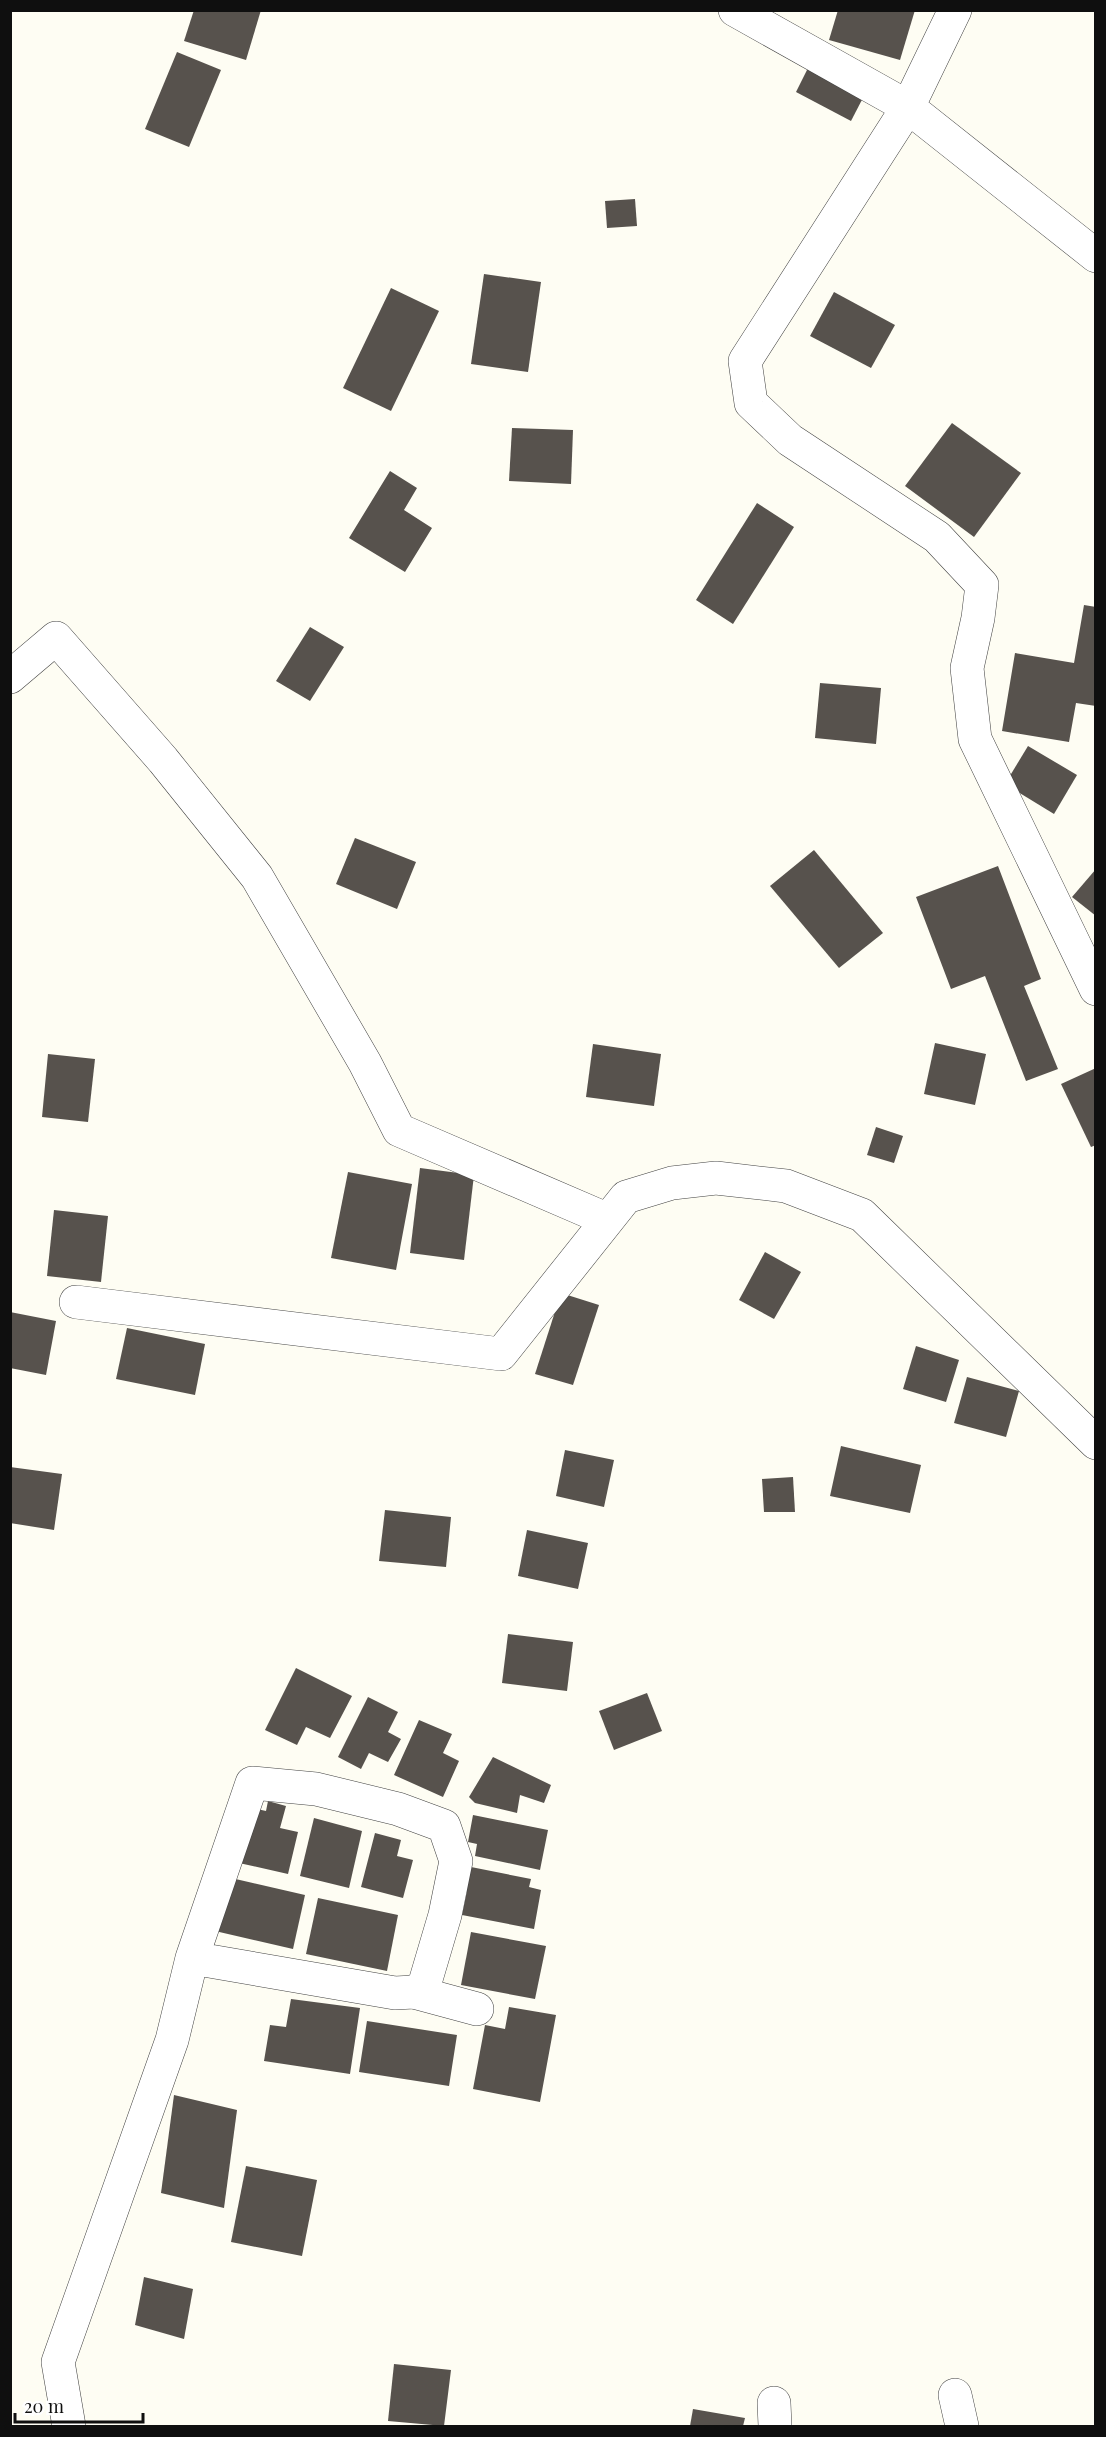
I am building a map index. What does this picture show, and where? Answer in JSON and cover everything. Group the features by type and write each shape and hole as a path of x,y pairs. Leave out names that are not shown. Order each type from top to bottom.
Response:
{"street":[{"path":"735,10 908,107 1095,256"},
{"path":"955,10 908,107 745,362 751,404 790,440 937,537 982,585 978,618 967,668 975,739 1095,989"},
{"path":"10,677 56,638 163,760 257,877 365,1063 399,1130 606,1219"},
{"path":"76,1302 501,1354 606,1219 626,1197 672,1183 716,1178 786,1186 862,1215 1095,1443"},
{"path":"69,2427 58,2362 172,2040 192,1958 252,1783 316,1789 398,1809 444,1826 456,1861 445,1915 424,1986 414,1992"},
{"path":"192,1958 395,1993 414,1992 477,2009"},
{"path":"955,2395 962,2427"}],"building":[{"path":"194,10 261,10 246,60 184,41"},
{"path":"838,10 915,10 900,60 829,40"},
{"path":"177,52 221,70 189,147 145,129"},
{"path":"810,64 866,92 851,121 796,92"},
{"path":"635,199 637,226 607,228 605,201"},
{"path":"484,274 541,282 528,372 471,364"},
{"path":"391,288 439,311 391,411 343,388"},
{"path":"834,292 895,325 871,368 810,336"},
{"path":"952,423 1021,473 974,537 905,486"},
{"path":"512,428 573,430 571,484 509,481"},
{"path":"390,471 417,488 404,510 432,528 405,572 349,538"},
{"path":"757,503 794,527 733,624 696,600"},
{"path":"1084,605 1096,607 1096,706 1076,703 1069,742 1002,731 1015,653 1074,663"},
{"path":"310,627 344,647 310,701 276,681"},
{"path":"820,683 881,688 876,744 815,738"},
{"path":"1028,746 1077,775 1054,814 1005,784"},
{"path":"355,838 416,862 397,909 336,884"},
{"path":"814,850 883,933 839,968 770,886"},
{"path":"998,866 1041,979 1024,986 1058,1069 1026,1081 985,976 951,989 916,897"},
{"path":"1096,869 1096,916 1072,897"},
{"path":"935,1043 986,1054 975,1105 924,1094"},
{"path":"593,1044 661,1054 654,1106 586,1097"},
{"path":"48,1054 95,1059 88,1122 42,1117"},
{"path":"1096,1068 1096,1145 1091,1147 1061,1084"},
{"path":"876,1127 903,1136 894,1163 867,1155"},
{"path":"420,1168 474,1175 464,1260 410,1253"},
{"path":"348,1172 412,1184 396,1270 331,1258"},
{"path":"54,1210 108,1216 101,1282 47,1276"},
{"path":"765,1252 801,1272 774,1319 739,1300"},
{"path":"561,1293 599,1305 573,1385 535,1374"},
{"path":"10,1312 56,1321 46,1375 10,1368"},
{"path":"127,1328 205,1344 195,1395 116,1379"},
{"path":"916,1346 959,1360 946,1402 903,1389"},
{"path":"967,1377 1019,1391 1006,1437 954,1423"},
{"path":"841,1446 921,1465 910,1513 830,1496"},
{"path":"565,1450 614,1460 604,1507 556,1496"},
{"path":"10,1467 62,1474 54,1530 10,1523"},
{"path":"793,1477 795,1512 764,1512 762,1479"},
{"path":"385,1510 451,1517 446,1567 379,1561"},
{"path":"527,1530 588,1543 578,1589 518,1576"},
{"path":"508,1634 573,1642 567,1691 502,1683"},
{"path":"296,1668 352,1696 330,1738 306,1727 297,1745 265,1730"},
{"path":"647,1693 662,1731 614,1750 599,1711"},
{"path":"368,1697 398,1712 388,1732 401,1739 388,1762 369,1753 361,1769 338,1757"},
{"path":"419,1720 452,1734 443,1753 459,1761 443,1797 394,1775"},
{"path":"493,1757 551,1785 544,1803 520,1795 517,1813 475,1803 469,1797"},
{"path":"268,1801 286,1806 280,1828 298,1832 288,1874 239,1863 257,1809 266,1811"},
{"path":"473,1815 548,1830 540,1870 475,1856 477,1844 468,1842"},
{"path":"314,1818 362,1831 349,1888 300,1876"},
{"path":"375,1833 401,1840 397,1856 413,1860 403,1898 361,1887"},
{"path":"466,1866 531,1879 529,1887 541,1890 534,1929 462,1915 467,1891 462,1887"},
{"path":"227,1877 305,1895 293,1949 215,1931"},
{"path":"318,1898 398,1915 387,1971 306,1954"},
{"path":"471,1932 546,1946 535,1999 461,1985"},
{"path":"291,1999 360,2008 350,2074 264,2061 270,2025 286,2027"},
{"path":"509,2007 556,2015 540,2102 473,2089 485,2025 505,2029"},
{"path":"367,2021 457,2035 449,2086 359,2072"},
{"path":"174,2095 237,2110 224,2208 161,2193"},
{"path":"246,2166 317,2180 302,2256 231,2242"},
{"path":"144,2277 193,2289 184,2339 135,2325"},
{"path":"394,2364 451,2370 444,2426 388,2421"},
{"path":"693,2409 745,2418 743,2426 690,2426"}]}
